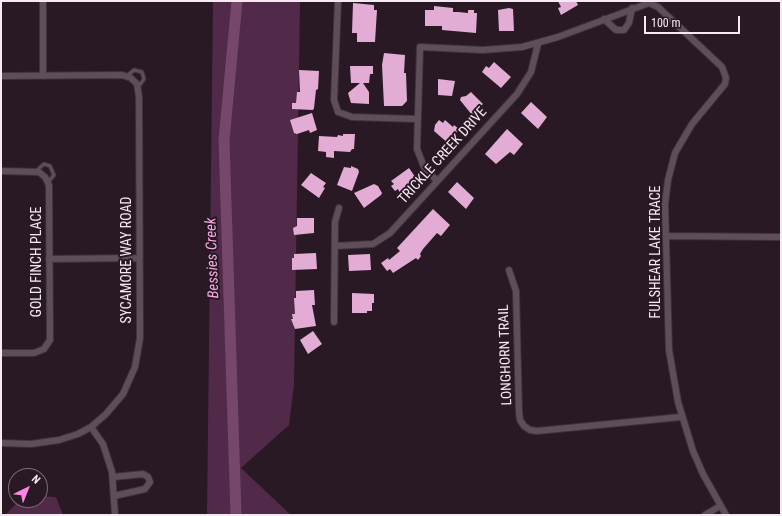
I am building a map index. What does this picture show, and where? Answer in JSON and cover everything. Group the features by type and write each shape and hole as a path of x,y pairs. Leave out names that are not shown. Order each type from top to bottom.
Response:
{"street":[{"path":"43,1 43,76"},
{"path":"338,1 334,100 338,112 352,117 417,119"},
{"name":"FULSHEAR LAKE TRACE","path":"632,8 645,3 653,4 722,67 726,78 721,91 692,124 675,153 666,191 669,350 681,417 703,474 726,515"},
{"path":"604,19 616,30 624,30 628,23 632,8"},
{"path":"437,181 424,167 419,154 417,119 420,47 483,50 516,48 538,44 632,8"},
{"name":"TRICKLE CREEK DRIVE","path":"335,246 366,245 379,242 390,233 523,86 534,64 538,44"},
{"path":"1,76 127,76 133,80 138,88"},
{"name":"SYCAMORE WAY ROAD","path":"1,443 31,444 59,440 78,434 91,427 106,414 123,394 135,367 140,338 138,88"},
{"path":"1,171 34,172 46,177 48,182"},
{"name":"GOLD FINCH PLACE","path":"1,353 34,353 44,349 50,340 48,182"},
{"path":"334,322 335,222 339,208"},
{"path":"666,236 781,237"},
{"path":"50,259 139,258"},
{"name":"LONGHORN TRAIL","path":"509,270 516,290 519,412 520,420 524,426 530,430 537,431 681,417"},
{"path":"91,427 103,444 113,477 115,515"},
{"path":"113,477 143,474 148,477 150,482 145,490 114,496"},
{"path":"705,515 720,506"}],"lane":[{"path":"127,76 134,70 142,72 144,78 138,88"},
{"path":"34,172 44,164 50,166 54,175 48,182"}],"shaded area":[{"path":"213,1 300,1 294,385 289,425 241,468 291,515 207,515"},
{"path":"48,496 56,497 63,515 5,515 12,508 48,508"}],"building":[{"path":"558,1 576,1 578,5 561,15 558,8 561,7"},
{"path":"353,3 374,5 374,10 377,10 375,42 357,42 357,33 352,33"},
{"path":"434,6 453,8 453,12 468,13 468,10 474,10 474,13 477,13 476,33 442,30 442,26 425,26 425,10 434,10"},
{"path":"509,8 513,9 514,31 499,31 498,10"},
{"path":"384,53 405,55 404,73 406,73 407,101 402,106 384,106 382,65"},
{"path":"494,62 511,77 501,88 482,72 486,66 489,68"},
{"path":"350,66 373,66 373,74 370,74 369,83 363,83 369,92 369,104 351,103 348,93 360,83 351,83"},
{"path":"299,70 319,71 318,89 316,90 313,110 292,109 292,103 296,103 297,92 300,92"},
{"path":"438,79 455,81 452,96 438,95"},
{"path":"471,92 483,104 472,115 460,100 461,97 466,96"},
{"path":"531,102 547,117 538,129 521,113"},
{"path":"312,113 317,130 310,133 309,130 297,134 294,133 290,120"},
{"path":"439,120 443,123 445,120 453,127 454,125 459,129 449,144 434,131 435,125"},
{"path":"507,129 523,144 514,155 510,152 496,164 485,154"},
{"path":"343,134 355,134 354,149 350,152 334,151 334,158 326,157 326,152 318,151 319,136 337,137 338,135 343,136"},
{"path":"351,166 358,169 359,172 352,191 337,185 344,167 351,168"},
{"path":"409,168 418,181 400,193 398,189 395,191 391,186 394,184 391,181"},
{"path":"311,173 326,183 323,187 325,188 319,198 301,185"},
{"path":"457,182 474,198 466,209 448,192"},
{"path":"374,184 378,186 382,193 364,208 354,193"},
{"path":"433,209 450,225 441,236 437,233 423,249 418,260 416,258 393,273 390,269 387,271 381,263 388,258 389,260 400,251 397,248"},
{"path":"297,218 314,218 314,233 294,235 293,228 297,226"},
{"path":"316,253 317,269 292,270 292,258 294,258 294,254"},
{"path":"370,254 371,270 349,271 348,255"},
{"path":"314,290 315,305 312,305 316,326 295,329 291,319 293,319 292,314 295,314 294,298 296,298 296,291"},
{"path":"352,293 374,294 372,311 367,311 367,313 352,313"},
{"path":"313,331 322,344 308,354 300,340"}],"waterway":[{"name":"Bessies Creek","path":"236,515 224,140 237,1"}]}
